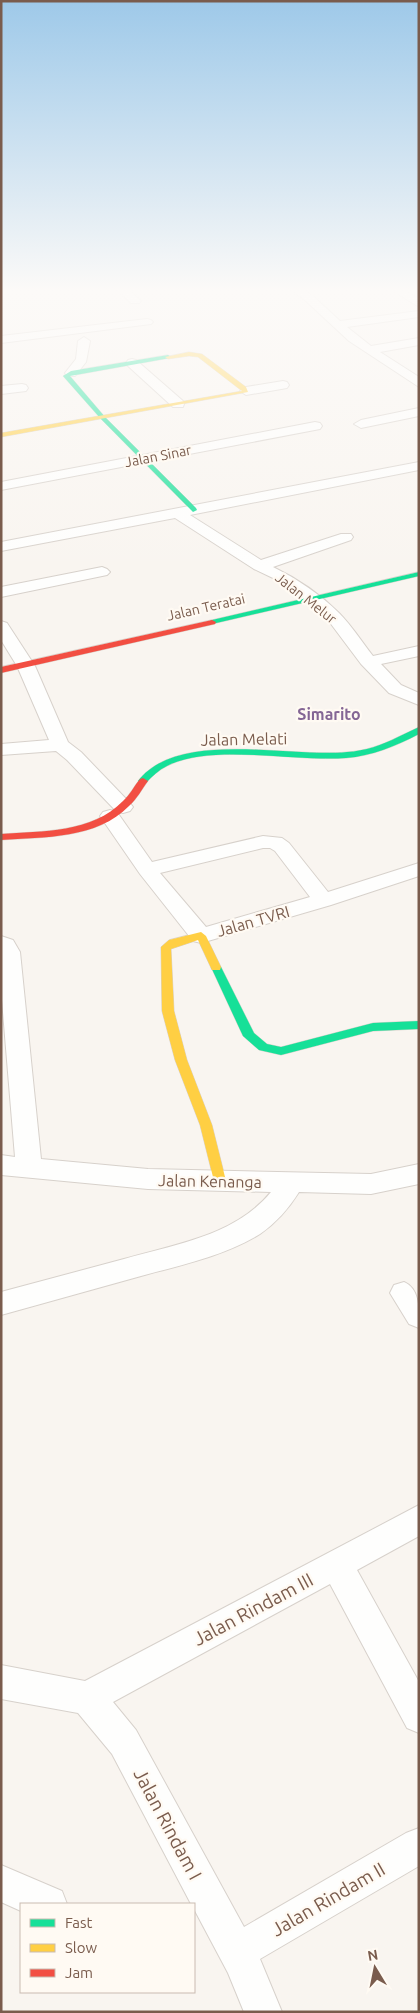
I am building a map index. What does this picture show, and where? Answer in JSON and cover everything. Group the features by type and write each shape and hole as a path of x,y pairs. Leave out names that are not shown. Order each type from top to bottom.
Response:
{"street":[{"path":"71,382 143,459 185,511"},
{"path":"153,382 178,404"},
{"path":"234,382 246,391"},
{"path":"1,435 282,385"},
{"path":"1,390 22,388"},
{"path":"361,424 419,412"},
{"path":"302,416 326,435"},
{"name":"Jalan Sinar","path":"1,486 315,426"},
{"path":"1,547 419,466"},
{"name":"Jalan Melur","path":"185,511 259,566 278,575 311,598 334,617 369,662 395,689 419,700"},
{"path":"259,566 346,537"},
{"path":"1,592 102,572"},
{"name":"Jalan Teratai","path":"1,670 26,666 202,623 419,574"},
{"path":"1,626 26,666 60,745 1,750"},
{"path":"369,662 419,652"},
{"name":"Jalan Melati","path":"116,812 146,775 158,766 178,759 216,752 306,755 371,751 390,745 419,730"},
{"name":"Jalan TVRI","path":"60,745 74,756 116,812 147,870 201,936 419,869"},
{"path":"1,837 73,829 101,821 116,812"},
{"path":"147,870 264,842 275,842 282,847 323,900"},
{"path":"220,1181 206,1125 181,1060 168,1010 166,948 173,943 201,936 249,1036 266,1049 281,1050 373,1027 419,1025"},
{"path":"1,943 5,944 9,952 29,1168"},
{"name":"Jalan Kenanga","path":"1,1165 148,1179 220,1181 371,1184 419,1174"},
{"path":"1,1304 184,1254 222,1241 252,1225 267,1214 276,1206 292,1182"},
{"path":"404,1293 419,1316"},
{"name":"Jalan Rindam III","path":"87,1698 419,1520"},
{"path":"336,1564 419,1716"},
{"path":"1,1682 87,1698"},
{"name":"Jalan Rindam I","path":"87,1698 124,1742 237,1952 263,2012"},
{"name":"Jalan Rindam II","path":"237,1952 419,1846"},
{"path":"1,1883 47,1903"}],"traffic: fast":[{"path":"71,382 103,418 193,510"},
{"path":"212,622 419,574"},
{"path":"143,781 167,762 187,756 232,752 326,756 347,755 366,752 384,746 419,730"},
{"path":"216,967 249,1036 263,1047 281,1051 373,1027 419,1025"}],"traffic: slow":[{"path":"1,435 245,392 244,388 236,382"},
{"path":"216,967 201,936 173,943 166,947 168,1011 181,1060 206,1125 220,1181"}],"traffic: jam":[{"path":"1,670 212,622"},
{"path":"1,837 66,831 98,823 112,816 124,806 143,781"}],"district":[{"name":"Simarito","path":"329,714"}]}
